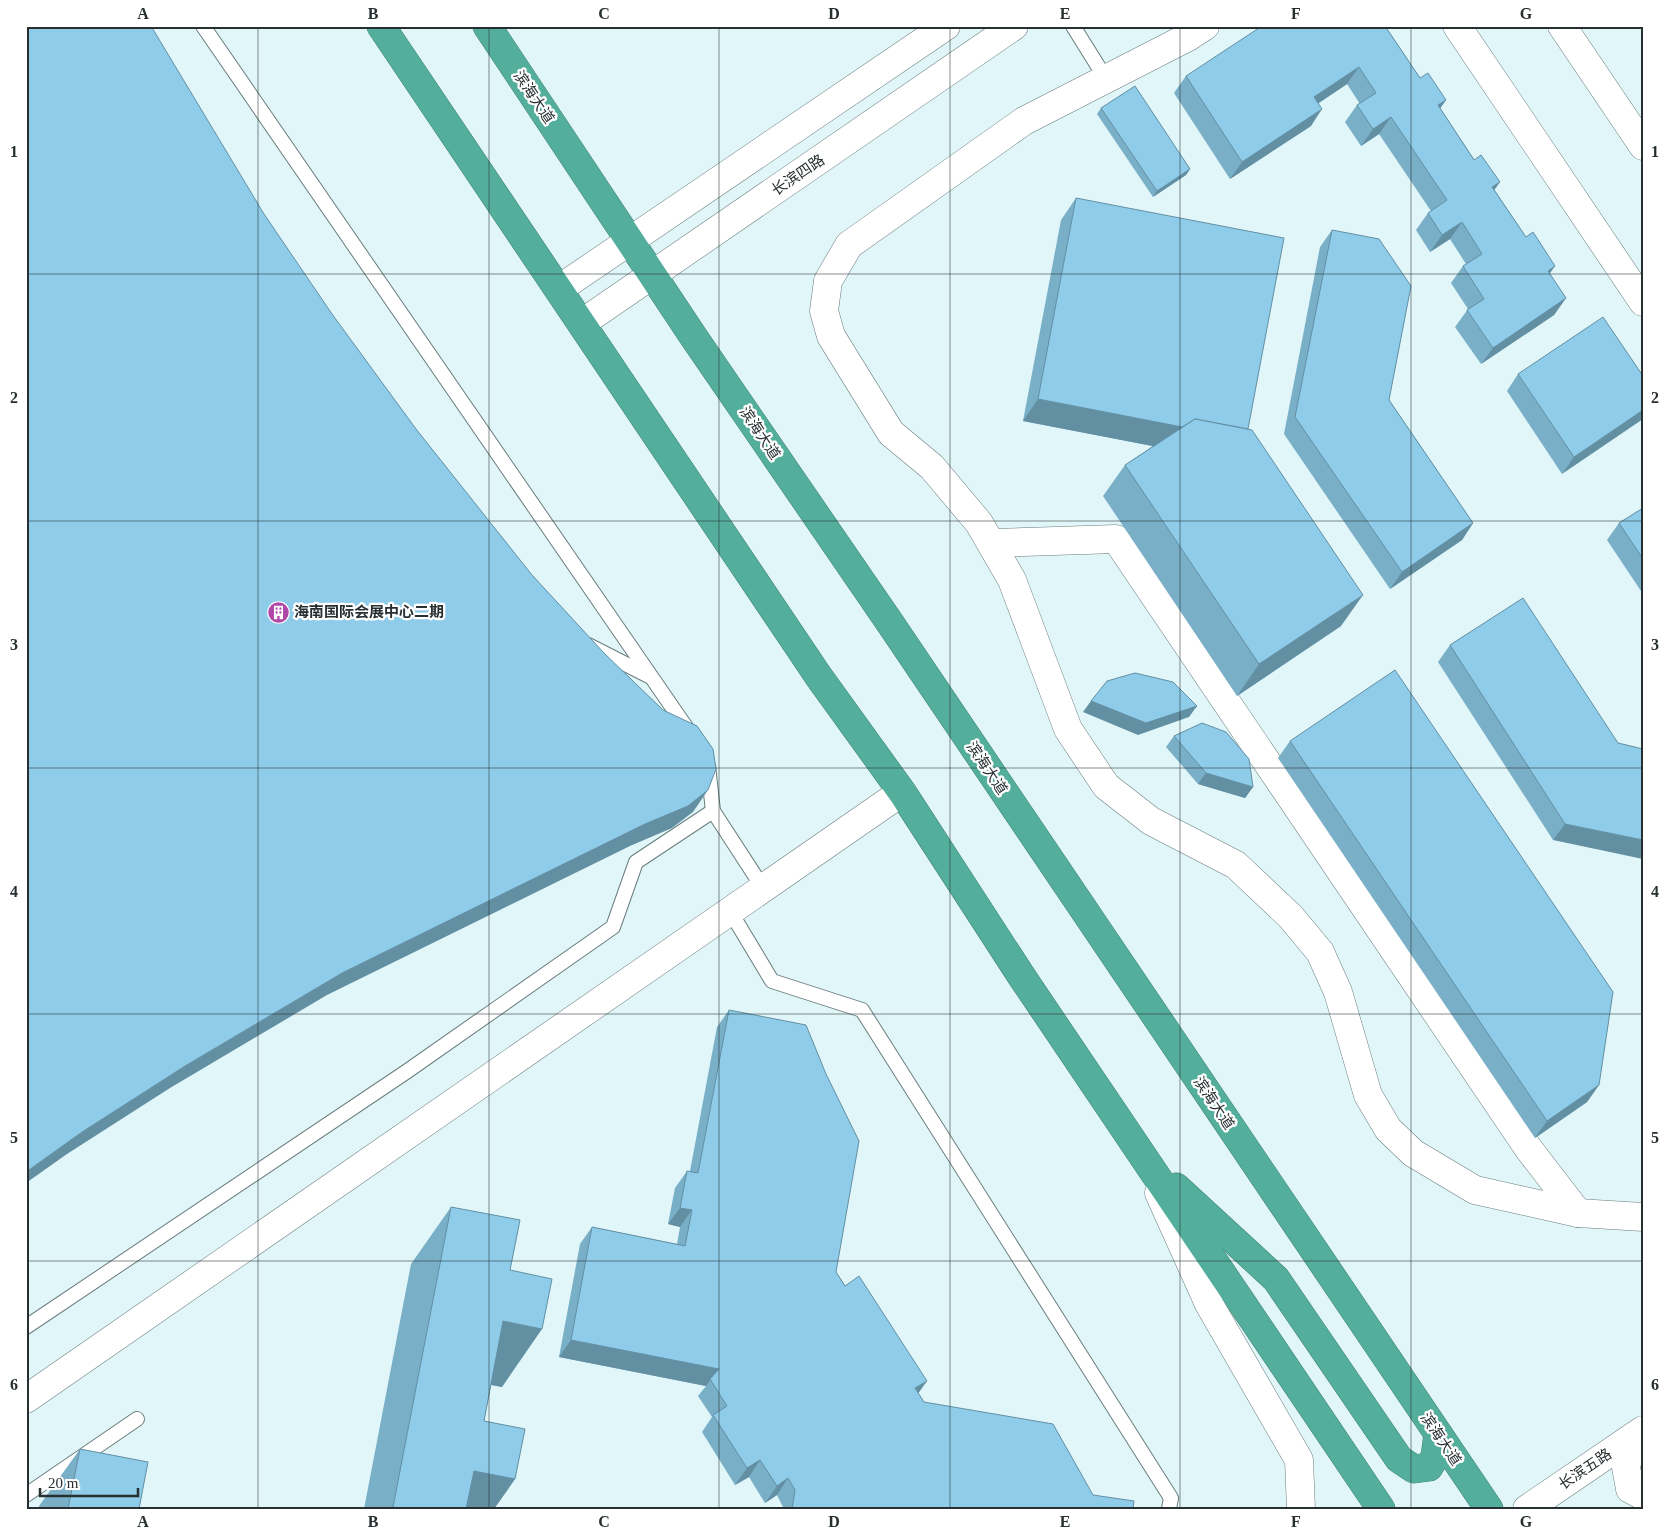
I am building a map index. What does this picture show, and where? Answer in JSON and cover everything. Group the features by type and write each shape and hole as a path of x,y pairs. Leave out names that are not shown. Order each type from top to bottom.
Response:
{"highway":[{"path":"381,26 819,677 902,792 1143,1158 1380,1509"},
{"name":"滨海大道","path":"487,26 652,275 1489,1509"},
{"path":"1143,1158 1276,1279 1399,1459 1414,1469 1428,1467 1435,1456 1438,1434"}],"street":[{"path":"559,289 946,26"},
{"name":"长滨四路","path":"582,323 1014,26"},
{"path":"1205,26 1188,37 1024,121 849,245 828,281 824,311 831,336 891,433 932,467 979,523 1012,580 1068,729 1106,786 1151,822 1236,865 1291,917 1320,952 1338,992 1368,1095 1388,1129 1413,1153 1475,1190 1578,1213 1643,1217"},
{"path":"1456,26 1643,302"},
{"path":"1562,26 1643,146"},
{"path":"991,543 1116,539 1528,1148 1578,1213"},
{"path":"26,1399 902,792"},
{"path":"1143,1158 1208,1304 1299,1460 1301,1509"},
{"path":"1638,1434 1626,1467 1630,1490 1643,1496"},
{"name":"长滨五路","path":"1527,1509 1638,1434"}],"lane":[{"path":"202,26 708,759 713,810 763,888"},
{"path":"1073,26 1106,79"},
{"path":"581,641 651,677"},
{"path":"26,1327 406,1072 613,927 636,862 713,810"},
{"path":"730,912 772,981 862,1010 1171,1498 1170,1509"},
{"path":"26,1495 137,1419"}],"building":[{"name":"海南国际会展中心二期","path":"26,26 151,26 264,214 332,314 416,429 532,575 604,653 663,710 697,726 713,749 716,769 708,790 688,806 645,824 342,973 185,1066 82,1132 26,1172"},
{"path":"1262,26 1385,26 1420,78 1428,73 1446,100 1438,105 1474,160 1481,155 1500,182 1492,187 1526,237 1533,232 1555,266 1548,271 1566,298 1493,348 1467,310 1484,299 1463,266 1482,254 1462,222 1442,235 1428,213 1447,200 1391,117 1373,129 1357,105 1376,93 1359,67 1314,97 1322,109 1242,162 1186,76"},
{"path":"1135,86 1190,169 1157,191 1101,108"},
{"path":"1076,198 1284,238 1248,429 1195,419 1182,427 1038,399"},
{"path":"1332,230 1379,239 1411,286 1389,400 1473,523 1402,572 1295,417"},
{"path":"1603,317 1643,376 1643,410 1574,457 1518,374"},
{"path":"1195,419 1252,430 1363,595 1259,664 1125,465"},
{"path":"1643,508 1643,559 1619,523"},
{"path":"1523,598 1618,743 1643,749 1643,840 1565,824 1450,645"},
{"path":"1395,670 1613,992 1599,1085 1547,1121 1290,741"},
{"path":"1135,673 1173,682 1197,706 1146,723 1091,701 1107,681"},
{"path":"1202,723 1226,732 1249,759 1253,787 1206,773 1174,736"},
{"path":"729,1010 806,1025 826,1074 859,1141 836,1272 845,1286 859,1276 927,1381 915,1388 924,1402 1053,1424 1093,1495 1134,1501 1133,1509 792,1509 795,1490 788,1478 777,1486 760,1460 747,1468 713,1415 727,1406 710,1379 719,1369 571,1340 592,1227 685,1246 692,1210 680,1208 687,1171 698,1173"},
{"path":"451,1207 520,1220 510,1270 552,1279 542,1329 503,1321 484,1421 525,1429 515,1479 474,1471 466,1509 402,1509 393,1507"},
{"path":"80,1449 148,1462 139,1509 68,1509"}],"place":[{"name":"海南国际会展中心二期","path":"278,612"}]}
